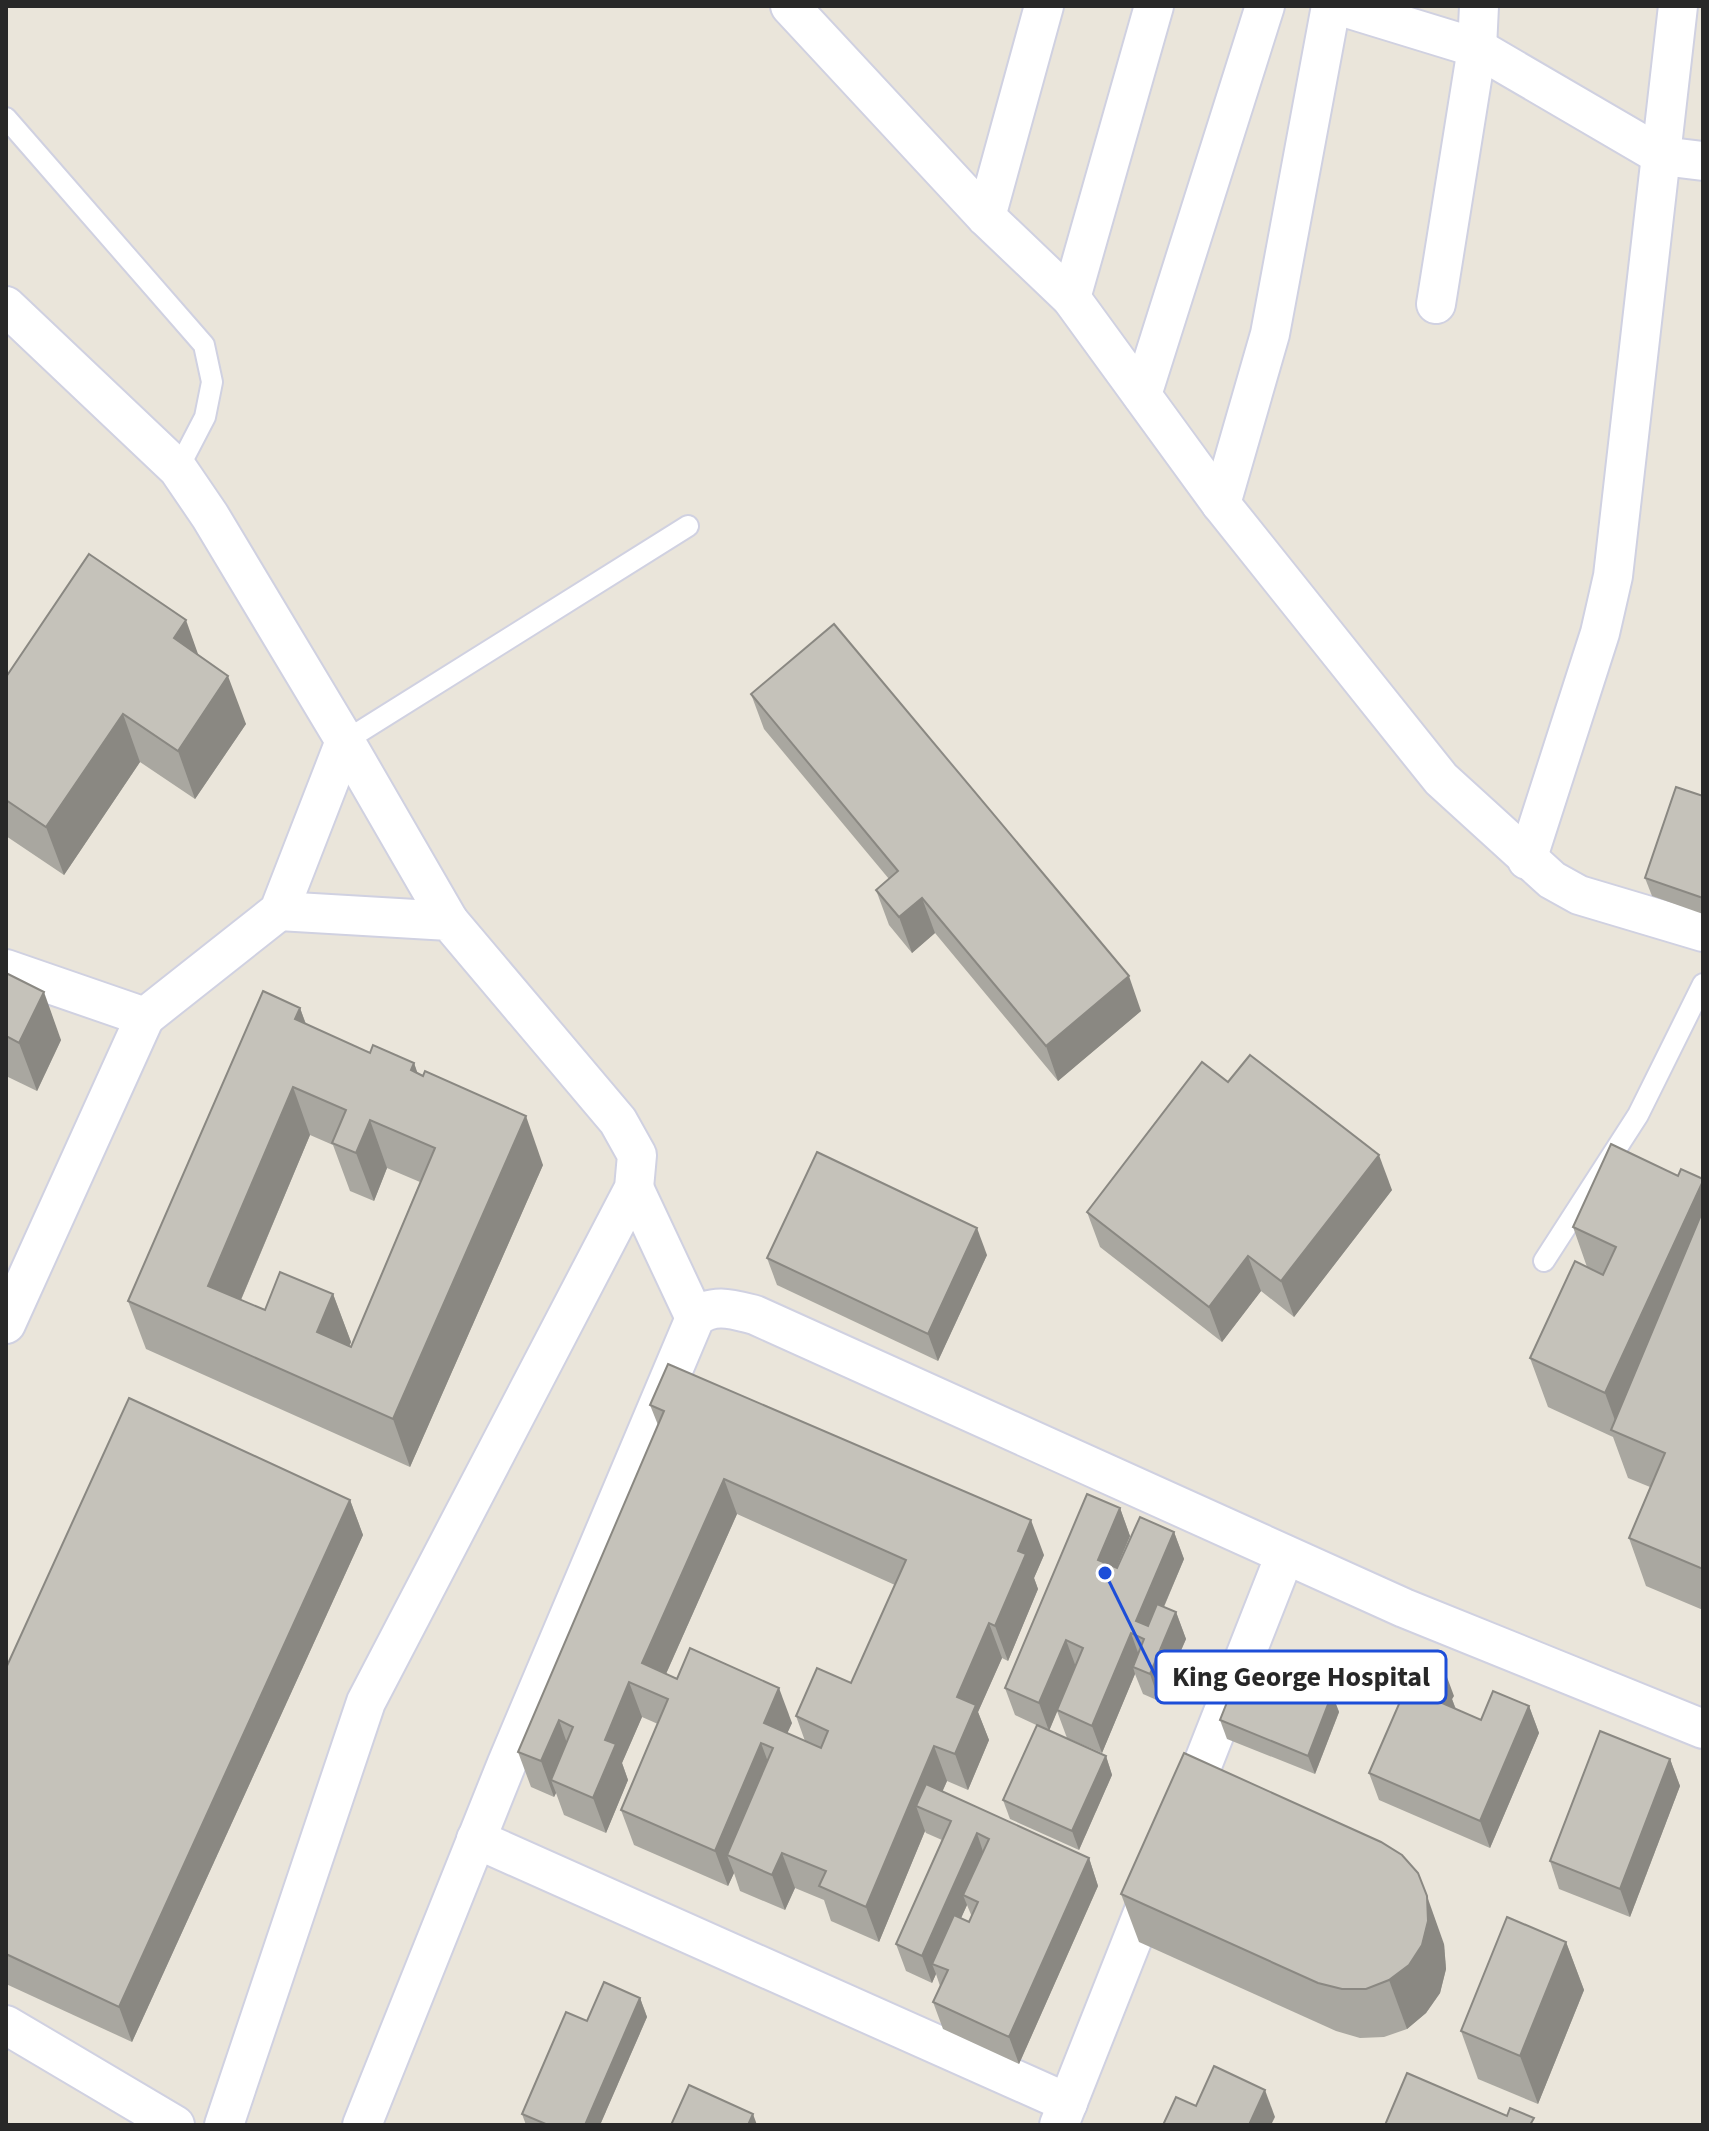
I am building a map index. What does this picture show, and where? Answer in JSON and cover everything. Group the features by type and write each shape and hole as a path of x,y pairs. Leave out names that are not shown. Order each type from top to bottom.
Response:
{"street":[{"path":"790,6 986,217 1071,298 1221,504 1441,779 1552,880 1579,895 1703,932"},
{"path":"986,217 1044,6"},
{"path":"1071,298 1154,6"},
{"path":"1142,395 1265,6"},
{"path":"1221,504 1270,334 1331,6"},
{"path":"1340,6 1477,48 1662,156 1703,161"},
{"path":"1436,304 1477,48 1479,6"},
{"path":"1527,860 1600,633 1613,576 1678,6"},
{"path":"6,306 178,469 210,516 345,741 449,921 618,1121 637,1155 634,1188 366,1702 224,2125"},
{"path":"6,1324 145,1017 279,911 345,741"},
{"path":"279,911 449,921"},
{"path":"6,969 145,1017"},
{"path":"634,1188 695,1318"},
{"path":"362,2125 476,1839 695,1318 707,1309 755,1315 1404,1608 1703,1729"},
{"path":"476,1839 1063,2114 1285,1555"},
{"path":"6,2025 175,2125"}],"lane":[{"path":"6,118 204,345 212,382 205,417 178,469"},
{"path":"345,741 688,526"},
{"path":"1544,1261 1638,1115 1703,984"}],"building":[{"path":"89,554 186,620 174,638 228,676 178,751 123,714 46,827 6,800 6,677"},
{"path":"834,624 1129,976 1046,1046 922,898 899,917 876,890 898,871 751,694"},
{"path":"1676,787 1703,796 1703,898 1645,878"},
{"path":"6,973 44,992 19,1043 6,1036"},
{"path":"263,991 300,1008 295,1019 370,1053 373,1045 414,1063 411,1070 423,1076 425,1071 526,1116 393,1419 128,1301","holes":["293,1087 346,1110 332,1143 356,1153 370,1120 435,1148 351,1347 317,1332 333,1294 280,1272 265,1310 208,1286"]},
{"path":"1250,1055 1379,1155 1281,1281 1248,1256 1209,1307 1087,1212 1202,1062 1228,1082"},
{"path":"1611,1144 1678,1176 1681,1169 1703,1181 1605,1393 1530,1358 1575,1261 1603,1275 1616,1247 1573,1227"},
{"path":"817,1152 977,1228 928,1334 767,1258"},
{"path":"1703,1210 1703,1569 1629,1538 1665,1453 1611,1430"},
{"path":"668,1364 1031,1520 1018,1551 1026,1554 995,1626 989,1623 957,1697 976,1705 955,1754 934,1746 866,1907 819,1886 826,1871 782,1853 772,1875 727,1855 773,1748 761,1743 715,1851 621,1810 668,1699 629,1682 605,1740 616,1744 593,1798 551,1780 573,1727 559,1720 541,1761 518,1752 664,1411 650,1405","holes":["724,1479 906,1560 851,1683 817,1668 796,1716 828,1731 821,1748 764,1723 779,1688 690,1648 677,1679 642,1663"]},
{"path":"129,1398 350,1500 119,2007 6,1954 6,1668"},
{"path":"1087,1494 1120,1508 1098,1560 1117,1568 1140,1517 1174,1532 1136,1621 1148,1626 1157,1604 1176,1612 1150,1674 1133,1667 1144,1639 1131,1633 1092,1726 1057,1710 1083,1648 1066,1640 1039,1703 1005,1688"},
{"path":"1245,1657 1332,1694 1308,1756 1220,1720"},
{"path":"1419,1658 1444,1669 1438,1683 1448,1689 1442,1703 1481,1720 1493,1691 1529,1706 1480,1821 1369,1773"},
{"path":"1037,1725 1106,1756 1072,1831 1003,1800"},
{"path":"1600,1731 1670,1759 1620,1889 1550,1861"},
{"path":"1184,1753 1381,1842 1402,1855 1418,1873 1427,1896 1428,1921 1422,1945 1409,1965 1389,1980 1366,1989 1342,1989 1318,1983 1121,1894"},
{"path":"926,1784 1089,1858 1009,2037 933,2002 948,1970 932,1964 954,1915 969,1922 978,1902 963,1895 989,1839 977,1833 922,1956 896,1944 951,1821 916,1806"},
{"path":"1507,1917 1566,1942 1520,2056 1461,2031"},
{"path":"604,1982 640,1998 585,2125 548,2125 522,2114 566,2012 587,2021"},
{"path":"1214,2066 1265,2090 1249,2125 1163,2125 1176,2097 1196,2106"},
{"path":"1407,2073 1507,2116 1510,2108 1534,2118 1530,2125 1385,2125"},
{"path":"689,2085 753,2114 748,2125 671,2125"}],"place":[{"name":"King George Hospital","path":"1105,1573"}]}
